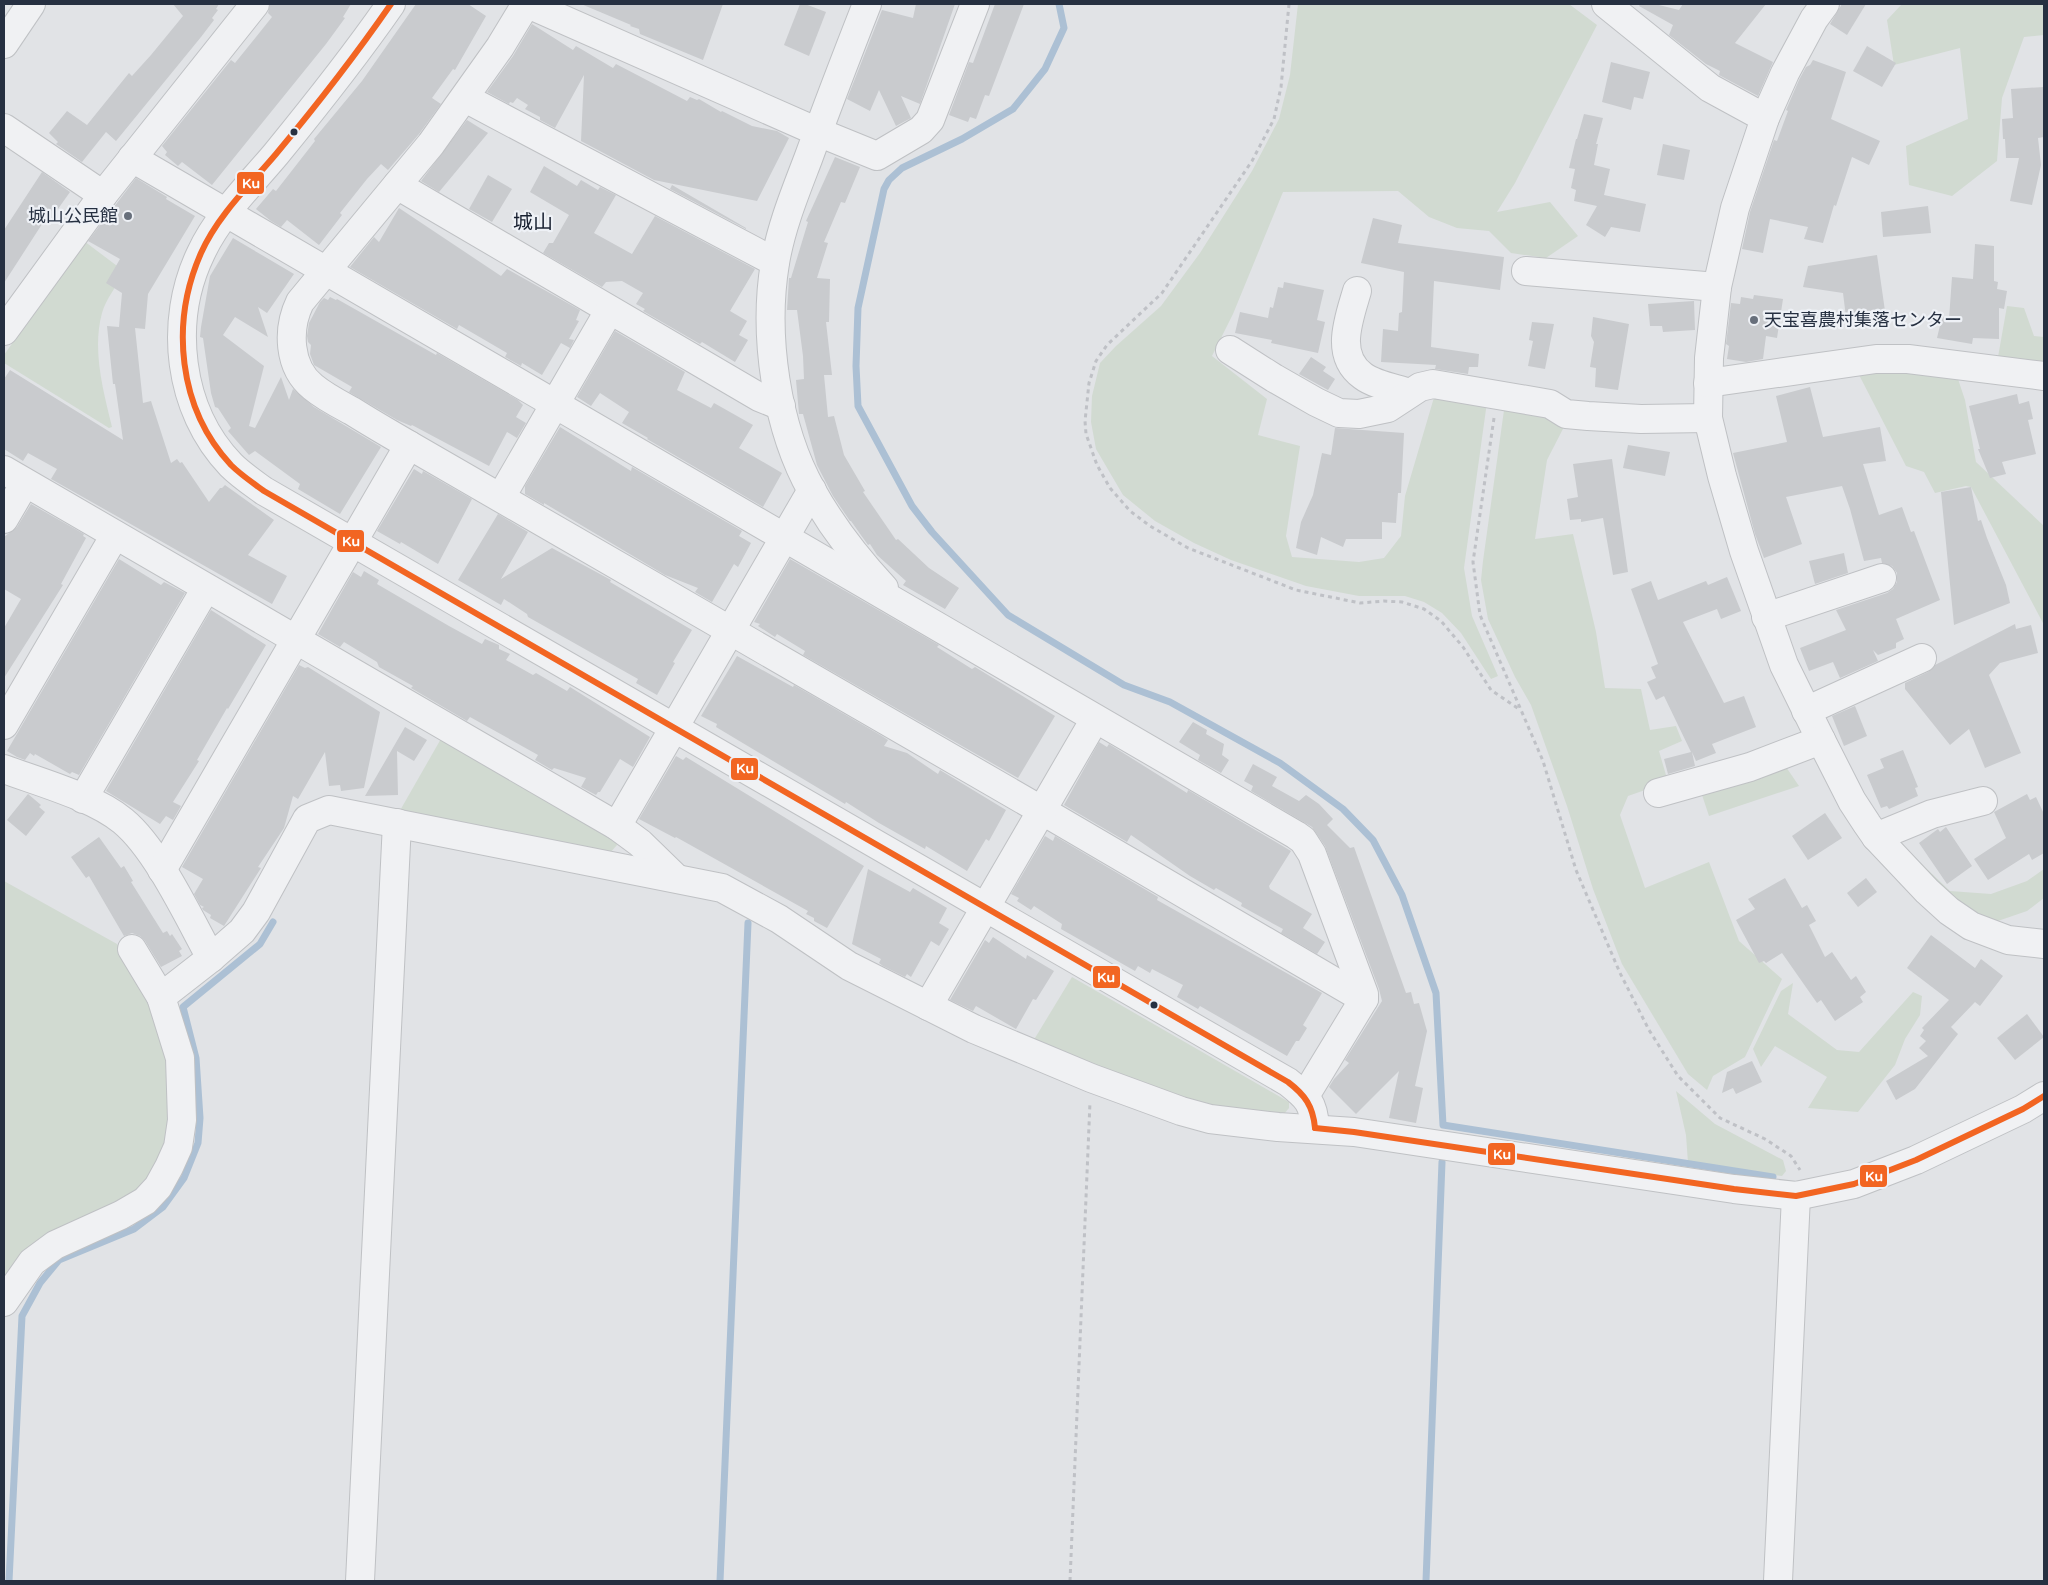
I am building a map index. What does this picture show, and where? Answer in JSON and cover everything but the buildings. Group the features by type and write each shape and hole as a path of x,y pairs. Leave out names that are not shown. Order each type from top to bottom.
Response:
{"street":[{"path":"4,44 31,4"},
{"path":"4,331 132,158 255,4"},
{"path":"391,4 332,85 226,213 200,254 184,303 182,348 185,370 193,402 208,434 231,464 264,491 1288,1082 1305,1096 1311,1105 1315,1128"},
{"path":"975,4 930,120 921,130 876,156 527,4 465,98 397,185 326,272 306,293 296,311 291,338 296,363 311,386 409,445 1364,999"},
{"path":"1606,4 1710,88 1765,118"},
{"path":"1825,4 1814,19 1785,73 1765,118 1735,208 1717,287 1708,383 1708,418 1725,485 1766,617 1784,664 1852,801 1876,837 1927,891 1949,911 1972,926 2008,940 2044,944"},
{"path":"862,5 792,200 775,262 770,328 781,406 795,454 812,490 859,558 898,603"},
{"path":"465,98 775,262"},
{"path":"4,128 103,196"},
{"path":"132,158 1095,719 1287,828 1303,840 1312,854 1357,973 1364,999 1305,1096"},
{"path":"397,185 758,397 781,406"},
{"path":"1526,272 1717,287"},
{"path":"1357,291 1346,330 1348,360 1363,376 1410,393"},
{"path":"501,497 609,311"},
{"path":"1230,350 1282,383 1339,413 1359,414 1388,408 1420,387 1432,384 1550,404 1566,414 1573,415 1641,419 1708,418"},
{"path":"1708,383 1876,359 1908,359 2044,376"},
{"path":"162,870 409,445"},
{"path":"4,519 14,476 617,826 640,843 676,878"},
{"path":"617,826 812,490"},
{"path":"4,725 115,535"},
{"path":"1766,617 1882,578"},
{"path":"83,800 206,588"},
{"path":"1806,711 1922,658"},
{"path":"928,1006 1095,719"},
{"path":"1658,793 1750,767 1821,740"},
{"path":"4,769 83,800 108,811 122,820 136,833 162,870 211,958"},
{"path":"1876,837 1932,814 1983,801"},
{"path":"161,997 242,931 256,912 306,819 329,810 722,888 779,919 849,966 1009,1045 1156,1103 1210,1119 1278,1127 1354,1132 1734,1189 1805,1194 1854,1184 1916,1160 2023,1109 2044,1096"},
{"path":"360,1581 397,823"},
{"path":"4,1302 32,1262 55,1245 120,1215 145,1201 158,1187 178,1147 182,1120 180,1058 161,997 132,948"},
{"path":"1778,1581 1805,1194"}],"path":[{"path":"1289,4 1281,87 1274,119 1252,160 1167,286 1146,309 1107,345 1096,361 1089,383 1084,421 1086,434 1097,465 1110,488 1130,511 1150,526 1188,548 1296,590 1360,604 1384,601 1402,602 1424,609 1441,621 1463,647 1491,690 1519,709"},
{"path":"1498,395 1473,562 1480,615 1542,761 1576,870 1620,973 1649,1030 1678,1076 1720,1118 1765,1139 1791,1156 1805,1194"},
{"path":"1070,1581 1091,1078"}],"shaded area":[{"path":"1298,4 1569,4 1597,25 1515,183 1497,212 1550,202 1578,236 1546,258 1511,253 1489,231 1457,228 1429,217 1398,191 1283,192 1233,314 1212,356 1267,399 1258,435 1300,446 1286,536 1292,557 1359,562 1384,558 1401,536 1405,496 1435,394 1487,402 1464,568 1472,616 1498,676 1491,679 1461,633 1442,613 1424,602 1405,596 1359,596 1306,586 1231,560 1194,543 1155,521 1123,495 1096,449 1091,422 1092,396 1100,363 1161,306 1200,253 1252,171 1279,119 1290,75"},
{"path":"1902,4 2044,4 2044,35 2024,37 2002,98 1997,161 1952,196 1909,185 1906,146 1968,119 1960,48 1894,65 1887,20"},
{"path":"84,241 125,272 106,303 99,327 98,356 112,427 109,428 4,363 4,355"},
{"path":"2007,306 2024,308 2034,336 2044,337 2044,365 1998,357"},
{"path":"1857,371 1956,373 1965,400 1976,462 2044,526 2044,625 1971,487 1966,486 1935,493 1924,472 1906,466"},
{"path":"1505,403 1566,423 1547,460 1535,539 1573,534 1596,632 1605,688 1641,689 1650,730 1676,726 1682,741 1659,751 1668,782 1628,796 1620,815 1645,888 1709,862 1739,941 1782,979 1745,1057 1713,1076 1707,1090 1688,1074 1622,964 1593,889 1567,806 1531,705 1515,677 1488,619 1481,580"},
{"path":"442,737 614,837 617,845 609,854 398,814"},
{"path":"1784,764 1799,786 1709,816 1701,792"},
{"path":"1907,850 1950,891 1991,894 2027,881 2044,869 2044,898 2027,911 1992,923 1979,917 1940,890"},
{"path":"4,881 117,944 152,1005 167,1058 172,1123 164,1153 146,1186 4,1286"},
{"path":"1072,977 1289,1102 1289,1108 1284,1114 1212,1109 1032,1043"},
{"path":"1793,983 1788,1014 1837,1050 1859,1052 1913,992 1922,996 1920,1015 1905,1039 1895,1065 1858,1112 1808,1108 1827,1077 1775,1046 1761,1067 1753,1049 1781,991"},
{"path":"1676,1091 1715,1124 1783,1160 1786,1171 1782,1176 1688,1163 1686,1135"}],"waterway":[{"path":"1059,4 1064,28 1045,69 1013,109 962,139 902,168 889,180 884,189 858,308 856,366 858,406 912,506 932,532 1008,615 1124,685 1170,702 1280,763 1343,809 1373,840 1402,895 1436,993 1443,1125 1773,1177"},
{"path":"9,1581 22,1316 40,1283 59,1260 134,1229 163,1207 184,1178 198,1143 200,1118 196,1058 183,1007 260,944 273,922"},
{"path":"720,1581 748,923"},
{"path":"1426,1581 1442,1162"}],"transit line":[{"name":"Ku","path":"391,4 320,99 225,213 208,239 191,280 185,308 184,364 190,391 200,418 213,442 231,465 264,491 1288,1082 1299,1092 1310,1107 1315,1128"},
{"name":"Ku","path":"1315,1128 1354,1132 1734,1189 1796,1196 1854,1184 1916,1160 2023,1109 2044,1096"}],"place":[{"name":"城山公民館","path":"128,216"},
{"name":"天宝喜農村集落センター","path":"1754,320"}],"district":[{"name":"城山","path":"533,222"}]}
